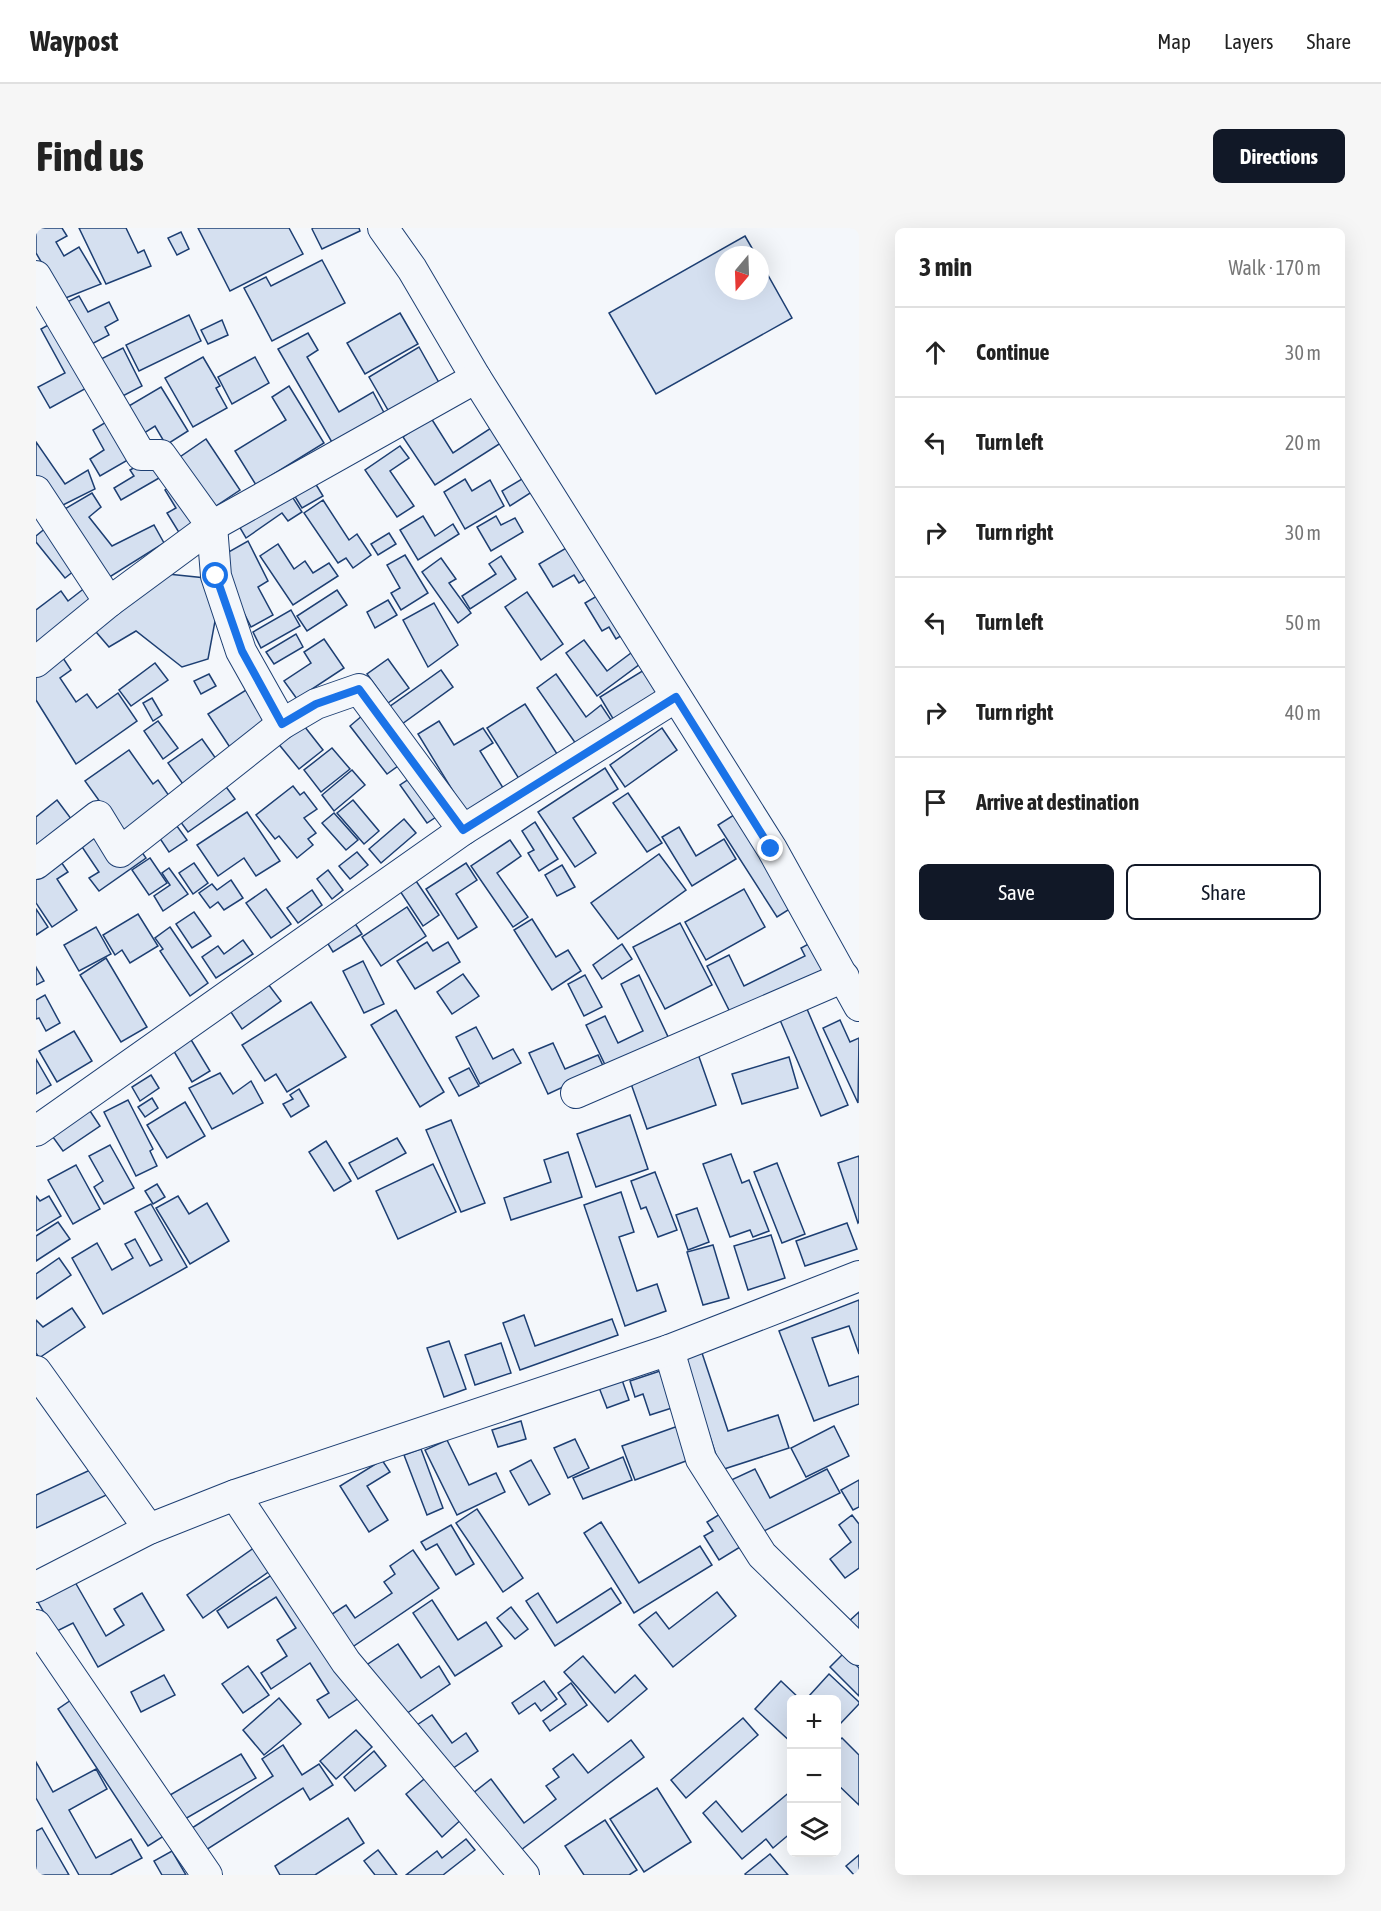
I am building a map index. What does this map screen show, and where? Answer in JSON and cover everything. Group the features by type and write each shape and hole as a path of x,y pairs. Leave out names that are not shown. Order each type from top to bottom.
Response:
{"street":[{"path":"383,228 412,270 476,378 771,849 859,1006"},
{"path":"36,276 141,455 161,454 212,526 216,576 242,651 282,724"},
{"path":"36,662 109,602 212,526 476,378"},
{"path":"36,491 109,602"},
{"path":"36,864 98,816 120,852 282,724 316,704 359,689 463,830"},
{"path":"36,1131 463,830 676,697"},
{"path":"576,1093 844,977"},
{"path":"36,1587 149,1529 235,1495 669,1350 859,1276"},
{"path":"669,1350 701,1458 762,1555 859,1650"},
{"path":"36,1371 149,1529"},
{"path":"235,1495 346,1662 524,1875"},
{"path":"36,1625 207,1875"}],"building":[{"path":"36,228 62,228 67,236 56,242 64,256 79,247 101,284 63,299 36,253"},
{"path":"79,228 126,228 138,253 144,250 151,266 106,284"},
{"path":"198,228 289,228 303,254 230,291"},
{"path":"313,228 359,228 360,231 322,249"},
{"path":"181,232 189,249 177,255 168,238"},
{"path":"745,236 751,246 727,246"},
{"path":"715,253 715,300 769,300 769,277 792,318 656,394 609,313"},
{"path":"322,260 345,303 272,341 244,288 266,277 271,286"},
{"path":"79,296 88,312 109,302 118,320 105,327 109,335 88,346 65,303"},
{"path":"400,313 418,344 365,374 347,343"},
{"path":"189,315 201,341 139,371 126,345"},
{"path":"57,320 92,385 50,408 38,387 65,373 41,329"},
{"path":"222,320 228,335 208,344 201,330"},
{"path":"308,333 318,350 307,357 339,412 373,392 389,422 337,451 278,349"},
{"path":"419,347 442,388 392,417 369,377"},
{"path":"123,348 142,386 117,399 97,361"},
{"path":"203,357 220,386 216,388 227,408 193,427 165,378"},
{"path":"255,357 269,383 232,404 218,377"},
{"path":"289,386 324,443 256,485 235,451 286,420 272,397"},
{"path":"161,387 188,431 166,445 155,426 138,437 122,410"},
{"path":"431,418 453,453 494,426 504,441 435,485 403,437"},
{"path":"111,419 133,457 100,476 90,459 104,450 93,430"},
{"path":"206,439 240,490 210,510 177,459"},
{"path":"36,442 65,484 88,470 95,489 55,509 36,483"},
{"path":"400,446 409,458 390,471 414,506 397,517 365,470"},
{"path":"149,459 166,474 121,500 114,488 134,476 130,470"},
{"path":"527,476 535,490 510,506 502,491"},
{"path":"312,478 323,496 302,508 291,490"},
{"path":"465,479 472,491 490,480 504,506 465,529 444,492"},
{"path":"177,483 203,527 183,539 167,513 176,508 165,490"},
{"path":"286,487 302,512 288,521 282,513 246,538 236,521"},
{"path":"92,493 101,507 89,517 112,546 154,525 164,543 108,578 58,513"},
{"path":"323,500 349,540 357,534 371,555 353,568 346,558 338,563 304,513"},
{"path":"423,516 435,536 453,524 459,534 418,560 400,530"},
{"path":"496,516 501,525 515,518 523,532 491,551 477,527"},
{"path":"47,527 79,567 65,578 36,542 36,536"},
{"path":"389,533 396,544 378,555 371,544"},
{"path":"248,541 268,581 258,587 273,615 251,627 236,597 225,554"},
{"path":"278,544 294,569 305,561 313,573 329,563 338,576 293,605 260,556"},
{"path":"573,544 591,576 579,583 574,575 553,587 539,564"},
{"path":"405,555 428,593 401,610 391,593 400,588 387,565"},
{"path":"501,556 516,579 470,609 462,596 496,574 489,564"},
{"path":"441,558 456,579 449,583 471,613 458,623 422,572"},
{"path":"158,573 206,578 218,605 208,659 182,667 136,631 109,647 91,626"},
{"path":"86,587 98,605 36,651 36,610 61,591 68,601"},
{"path":"337,590 347,605 307,631 297,616"},
{"path":"527,592 563,644 541,660 505,607"},
{"path":"602,593 627,632 616,639 609,627 602,631 585,603"},
{"path":"388,600 397,615 375,628 367,612"},
{"path":"434,603 458,645 428,667 403,620"},
{"path":"291,610 300,626 261,648 253,632"},
{"path":"296,634 303,647 274,664 266,652"},
{"path":"324,639 344,668 297,699 284,681 311,663 304,652"},
{"path":"584,640 607,671 631,653 640,664 597,696 566,653"},
{"path":"61,655 71,670 60,678 76,702 87,694 97,708 118,693 137,721 76,764 36,700 36,673"},
{"path":"388,659 409,688 388,703 367,674"},
{"path":"155,663 168,680 131,706 119,690"},
{"path":"441,670 453,687 402,724 389,707"},
{"path":"644,670 659,695 615,722 600,697"},
{"path":"209,674 216,686 201,694 194,681"},
{"path":"556,674 586,717 601,705 611,720 576,744 537,688"},
{"path":"246,690 268,725 231,749 208,714"},
{"path":"152,698 162,715 153,721 143,703"},
{"path":"525,704 559,757 521,782 487,728"},
{"path":"363,715 402,763 387,774 350,726"},
{"path":"158,721 178,748 163,759 144,731"},
{"path":"439,721 454,745 483,728 493,743 480,751 505,791 467,814 418,734"},
{"path":"301,722 323,750 299,769 277,742"},
{"path":"662,728 677,750 625,787 610,765"},
{"path":"202,739 219,763 185,787 168,763"},
{"path":"332,748 350,769 321,792 304,770"},
{"path":"129,750 153,784 158,780 172,800 123,834 85,781"},
{"path":"605,768 618,789 573,818 596,853 575,867 538,812"},
{"path":"352,770 365,785 334,811 322,795"},
{"path":"415,775 442,813 427,823 400,785"},
{"path":"224,784 235,799 188,832 177,817"},
{"path":"293,786 300,795 304,792 317,809 304,818 316,833 308,839 313,845 297,858 279,836 275,839 256,815"},
{"path":"628,793 662,843 647,852 613,803"},
{"path":"57,800 78,828 36,860 36,817"},
{"path":"353,800 379,831 364,844 337,813"},
{"path":"247,812 280,861 256,876 244,858 218,876 197,845"},
{"path":"334,813 358,840 346,850 322,823"},
{"path":"737,813 796,905 777,917 718,825"},
{"path":"404,819 416,833 381,863 369,849"},
{"path":"174,822 187,840 169,852 157,834"},
{"path":"535,822 558,859 539,871 528,853 534,850 522,831"},
{"path":"92,827 137,845 146,858 99,891 89,878 99,872 76,838"},
{"path":"679,827 696,856 724,839 736,859 692,886 662,837"},
{"path":"510,840 521,856 497,873 528,917 513,927 471,866"},
{"path":"357,852 368,865 350,879 339,866"},
{"path":"659,854 686,890 618,939 591,903"},
{"path":"57,856 68,872 57,879 77,910 52,927 36,903 36,870"},
{"path":"150,858 167,883 149,895 132,870"},
{"path":"194,863 208,883 193,894 179,873"},
{"path":"466,863 477,880 456,894 477,927 458,939 426,889"},
{"path":"562,865 575,887 557,896 545,875"},
{"path":"169,868 188,894 163,911 154,896 170,885 162,873"},
{"path":"328,870 343,890 332,899 317,879"},
{"path":"412,875 439,915 423,926 396,885"},
{"path":"231,880 243,898 224,910 218,902 210,908 199,893 212,884 217,890"},
{"path":"266,889 291,924 271,938 246,903"},
{"path":"744,889 765,927 706,960 685,922"},
{"path":"312,890 322,905 298,923 287,908"},
{"path":"407,907 426,936 381,966 362,937"},
{"path":"36,909 48,927 36,935"},
{"path":"194,912 211,936 192,948 176,924"},
{"path":"138,914 158,946 130,963 122,950 115,955 103,935"},
{"path":"532,919 556,957 568,950 581,971 552,990 514,930"},
{"path":"354,922 362,934 333,952 325,939"},
{"path":"680,923 712,985 665,1009 633,947"},
{"path":"96,927 111,954 79,971 64,945"},
{"path":"170,927 208,983 190,996 160,951 163,949 155,938"},
{"path":"243,940 253,954 216,978 202,957 218,946 224,954"},
{"path":"814,941 827,968 732,1016 707,966 729,955 744,986 805,956 801,948"},
{"path":"427,942 433,951 448,942 460,962 415,989 397,961"},
{"path":"622,944 632,959 602,979 593,965"},
{"path":"106,958 147,1027 121,1042 80,975"},
{"path":"363,961 384,1004 364,1013 343,971"},
{"path":"36,967 44,981 36,985"},
{"path":"463,974 479,996 452,1014 437,992"},
{"path":"585,975 602,1007 584,1016 568,984"},
{"path":"639,975 670,1041 608,1071 586,1025 605,1016 618,1043 643,1031 621,984"},
{"path":"265,980 281,1001 242,1029 227,1006"},
{"path":"45,995 60,1023 46,1031 39,1018 36,1019 36,1000"},
{"path":"311,1002 346,1057 287,1092 276,1074 265,1081 242,1045"},
{"path":"807,1009 848,1105 821,1116 780,1020"},
{"path":"396,1010 444,1092 420,1107 371,1025"},
{"path":"840,1020 850,1042 859,1038 858,1103 823,1028"},
{"path":"476,1027 493,1059 513,1049 521,1063 480,1084 456,1037"},
{"path":"74,1031 92,1061 57,1082 39,1051"},
{"path":"190,1038 210,1071 192,1082 172,1048"},
{"path":"553,1043 565,1069 598,1055 604,1068 548,1094 529,1053"},
{"path":"698,1054 716,1105 647,1129 629,1078"},
{"path":"789,1057 798,1088 742,1104 732,1074"},
{"path":"36,1059 51,1085 36,1094"},
{"path":"469,1068 479,1086 459,1096 449,1078"},
{"path":"220,1073 233,1094 251,1081 263,1103 212,1129 189,1088"},
{"path":"151,1075 159,1088 140,1101 132,1087"},
{"path":"299,1089 309,1106 291,1117 283,1104 293,1099 290,1095"},
{"path":"152,1098 158,1108 145,1117 138,1107"},
{"path":"128,1100 153,1149 150,1151 157,1166 136,1176 104,1112"},
{"path":"185,1102 205,1136 167,1158 147,1125"},
{"path":"88,1108 100,1126 63,1151 50,1133"},
{"path":"630,1115 648,1169 596,1187 577,1134"},
{"path":"451,1120 485,1203 461,1212 426,1130"},
{"path":"397,1138 406,1153 358,1179 349,1163"},
{"path":"326,1141 351,1181 334,1191 309,1152"},
{"path":"110,1145 134,1188 104,1204 94,1187 103,1181 89,1156"},
{"path":"568,1152 582,1197 511,1220 504,1198 551,1182 544,1160"},
{"path":"731,1154 742,1183 749,1180 769,1231 753,1237 750,1230 730,1237 703,1164"},
{"path":"859,1156 859,1222 858,1223 838,1163"},
{"path":"777,1163 805,1234 782,1243 754,1172"},
{"path":"433,1164 456,1212 398,1239 376,1191"},
{"path":"76,1165 100,1209 73,1224 48,1180"},
{"path":"655,1172 677,1230 658,1237 646,1207 641,1209 631,1181"},
{"path":"157,1184 165,1197 153,1204 145,1191"},
{"path":"621,1192 634,1232 619,1237 637,1291 657,1284 666,1311 625,1326 584,1205"},
{"path":"36,1196 40,1201 49,1196 61,1216 36,1231"},
{"path":"178,1196 189,1214 207,1203 229,1241 190,1264 156,1208"},
{"path":"151,1204 187,1267 103,1314 72,1258 97,1243 112,1270 133,1258 125,1244 135,1239 150,1266 162,1260 135,1212"},
{"path":"697,1208 709,1242 688,1250 676,1215"},
{"path":"58,1222 70,1239 36,1261 36,1236"},
{"path":"847,1223 857,1249 805,1266 796,1241"},
{"path":"771,1235 785,1278 748,1290 734,1246"},
{"path":"713,1245 729,1298 703,1305 687,1252"},
{"path":"59,1258 71,1275 36,1299 36,1274"},
{"path":"859,1300 859,1354 849,1326 812,1338 829,1386 859,1376 859,1404 814,1421 779,1331"},
{"path":"72,1308 85,1327 39,1358 36,1353 36,1320 43,1327"},
{"path":"524,1315 535,1346 612,1319 618,1335 520,1370 503,1323"},
{"path":"449,1341 466,1389 444,1397 427,1348"},
{"path":"501,1343 511,1373 475,1385 465,1355"},
{"path":"702,1353 728,1431 778,1415 789,1448 721,1470 684,1359"},
{"path":"663,1370 675,1407 650,1415 643,1394 635,1397 630,1381"},
{"path":"621,1377 629,1400 607,1408 598,1385"},
{"path":"521,1421 526,1439 498,1447 492,1430"},
{"path":"681,1425 694,1458 635,1480 622,1446"},
{"path":"834,1426 849,1456 806,1477 791,1448"},
{"path":"575,1439 589,1468 568,1478 554,1448"},
{"path":"447,1440 469,1485 496,1473 505,1492 457,1515 425,1450"},
{"path":"421,1449 443,1508 427,1515 404,1455"},
{"path":"623,1457 632,1480 583,1499 573,1478"},
{"path":"382,1460 390,1472 367,1486 388,1520 369,1532 340,1486"},
{"path":"531,1460 550,1494 529,1505 510,1471"},
{"path":"103,1464 115,1491 36,1528 36,1495"},
{"path":"755,1469 770,1498 827,1469 840,1493 756,1535 729,1481"},
{"path":"859,1480 859,1507 853,1510 841,1490"},
{"path":"477,1509 523,1578 503,1592 456,1523"},
{"path":"725,1511 745,1544 719,1560 704,1536 713,1531 707,1522"},
{"path":"852,1515 859,1524 859,1568 845,1578 830,1559 851,1542 839,1525"},
{"path":"601,1522 639,1583 700,1546 712,1565 634,1613 584,1533"},
{"path":"451,1525 474,1564 456,1575 437,1544 426,1550 421,1542"},
{"path":"258,1545 274,1568 203,1618 187,1595"},
{"path":"413,1550 439,1588 348,1650 326,1618 346,1605 355,1618 392,1593 384,1582 395,1574 390,1566"},
{"path":"279,1570 362,1696 329,1718 317,1700 329,1693 310,1663 271,1689 261,1673 287,1656 277,1640 296,1628 276,1597 228,1628 217,1611"},
{"path":"75,1582 106,1636 124,1625 114,1609 142,1593 164,1630 98,1667 73,1623 55,1632 38,1602"},
{"path":"611,1588 621,1603 555,1646 526,1601 538,1593 557,1623"},
{"path":"717,1592 736,1616 673,1667 639,1625 656,1612 669,1629"},
{"path":"432,1600 458,1640 486,1622 502,1646 455,1676 413,1613"},
{"path":"511,1607 528,1629 515,1639 497,1618"},
{"path":"859,1612 859,1636 847,1623"},
{"path":"398,1644 421,1678 439,1666 450,1684 400,1718 365,1666"},
{"path":"844,1653 859,1668 859,1696 830,1667"},
{"path":"583,1656 615,1693 635,1675 647,1689 608,1722 564,1672"},
{"path":"248,1666 269,1695 243,1713 222,1684"},
{"path":"829,1674 859,1704 841,1723 841,1695 810,1695"},
{"path":"164,1675 175,1695 141,1712 131,1692"},
{"path":"544,1681 557,1699 541,1711 535,1703 519,1714 512,1703"},
{"path":"781,1681 796,1695 787,1695 787,1738 755,1709"},
{"path":"571,1683 587,1705 550,1731 543,1721 566,1704 558,1693"},
{"path":"77,1696 167,1834 148,1846 58,1709"},
{"path":"279,1698 301,1724 264,1755 243,1730"},
{"path":"432,1715 452,1743 466,1733 478,1751 446,1773 414,1727"},
{"path":"743,1718 758,1735 686,1798 671,1780"},
{"path":"356,1730 372,1747 336,1779 320,1761"},
{"path":"841,1739 859,1755 859,1805 841,1788"},
{"path":"631,1740 644,1757 517,1853 472,1794 491,1779 524,1823 556,1799 546,1786 559,1777 553,1769 573,1754 588,1773"},
{"path":"283,1745 302,1775 319,1764 333,1785 310,1800 303,1788 206,1850 192,1828 273,1776 262,1759"},
{"path":"374,1751 386,1766 355,1791 344,1777"},
{"path":"241,1754 256,1778 185,1819 170,1795"},
{"path":"36,1762 53,1792 96,1769 107,1789 69,1810 96,1858 131,1839 142,1858 110,1875 79,1875 36,1798"},
{"path":"429,1775 464,1817 442,1837 406,1794"},
{"path":"657,1788 691,1842 644,1872 610,1819"},
{"path":"787,1794 787,1836 773,1848 766,1839 742,1859 703,1813 716,1801 742,1832"},
{"path":"348,1818 364,1843 315,1875 280,1875 275,1866"},
{"path":"605,1820 637,1870 629,1875 584,1875 565,1846"},
{"path":"42,1828 69,1875 36,1875 36,1831"},
{"path":"466,1839 475,1850 443,1875 406,1875 437,1851 442,1858"},
{"path":"378,1850 397,1875 375,1875 364,1861"},
{"path":"172,1851 186,1875 162,1875 154,1861"},
{"path":"770,1854 788,1875 745,1874"},
{"path":"859,1855 859,1875 854,1875 846,1866"}],"route":[{"path":"216,576 242,651 282,724 316,704 359,689 463,830 676,697 771,849"}]}
